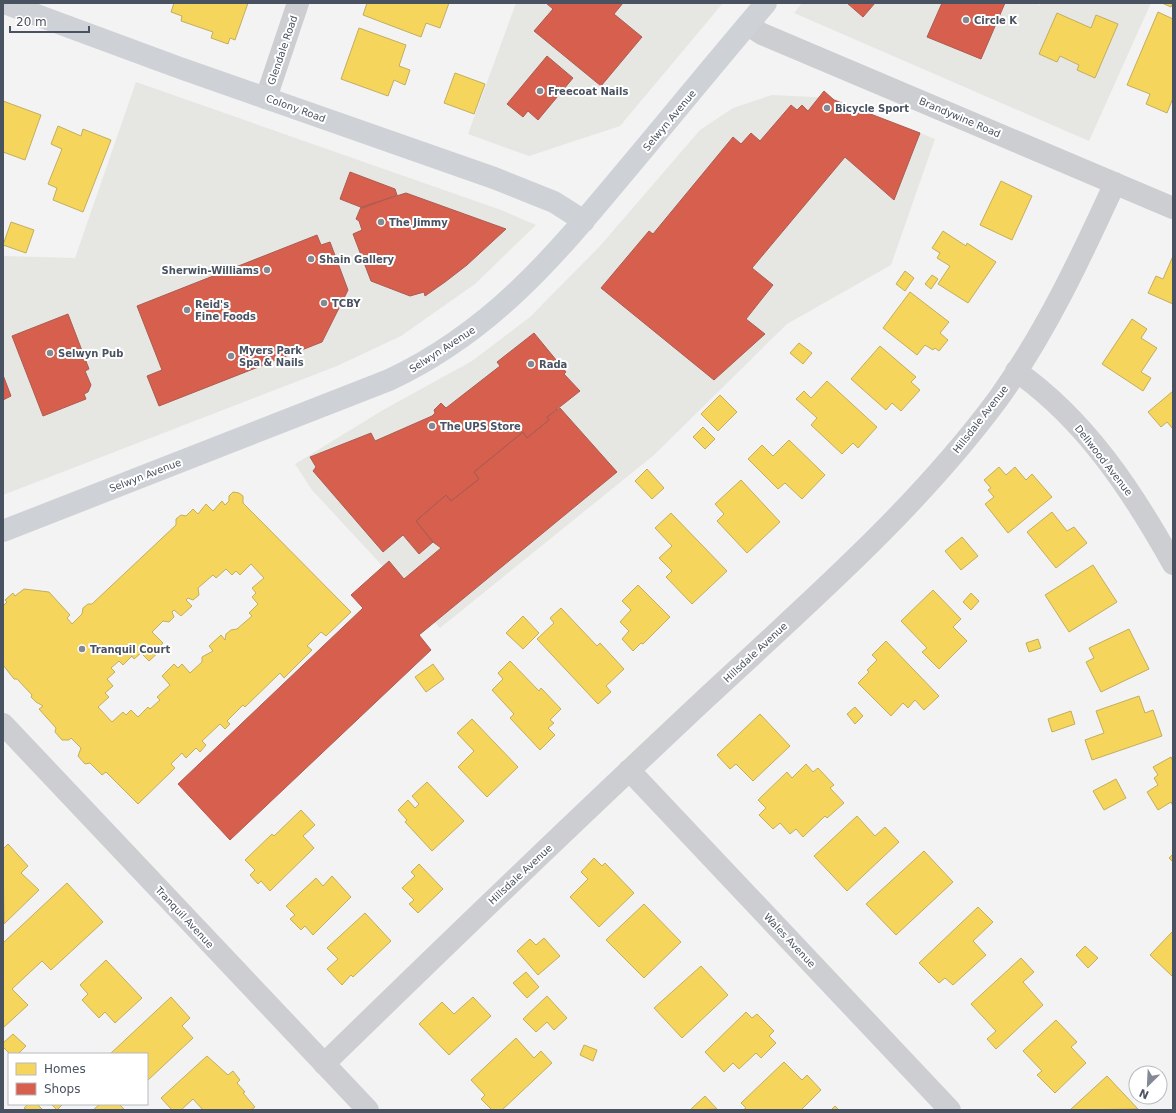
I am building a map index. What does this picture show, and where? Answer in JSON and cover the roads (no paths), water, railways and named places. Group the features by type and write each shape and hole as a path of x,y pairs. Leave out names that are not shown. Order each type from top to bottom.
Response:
{"street":[{"name":"Colony Road","path":"4,3 266,98 516,186 554,202 584,221"},
{"name":"Glendale Road","path":"266,98 298,3"},
{"name":"Selwyn Avenue","path":"3,530 350,396 422,364 461,338 503,305 549,261 766,3"},
{"name":"Brandywine Road","path":"748,25 762,34 1173,208"},
{"name":"Hillsdale Avenue","path":"324,1064 629,770 807,603 907,506 931,480 980,422 1016,371 1051,314 1076,267 1115,183"},
{"name":"Dellwood Avenue","path":"1016,371 1057,403 1090,440 1132,496 1173,564"},
{"name":"Tranquil Avenue","path":"3,724 368,1110"},
{"name":"Wales Avenue","path":"629,770 950,1110"}],"place":[{"name":"Circle K","path":"966,20"},
{"name":"Freecoat Nails","path":"540,91"},
{"name":"Bicycle Sport","path":"827,108"},
{"name":"The Jimmy","path":"381,222"},
{"name":"Shain Gallery","path":"311,259"},
{"name":"Sherwin-Williams","path":"267,270"},
{"name":"TCBY","path":"324,303"},
{"name":"Reid's Fine Foods","path":"187,310"},
{"name":"Selwyn Pub","path":"50,353"},
{"name":"Myers Park Spa & Nails","path":"231,356"},
{"name":"Rada","path":"531,364"},
{"name":"The UPS Store","path":"432,426"},
{"name":"Tranquil Court","path":"82,649"}]}
